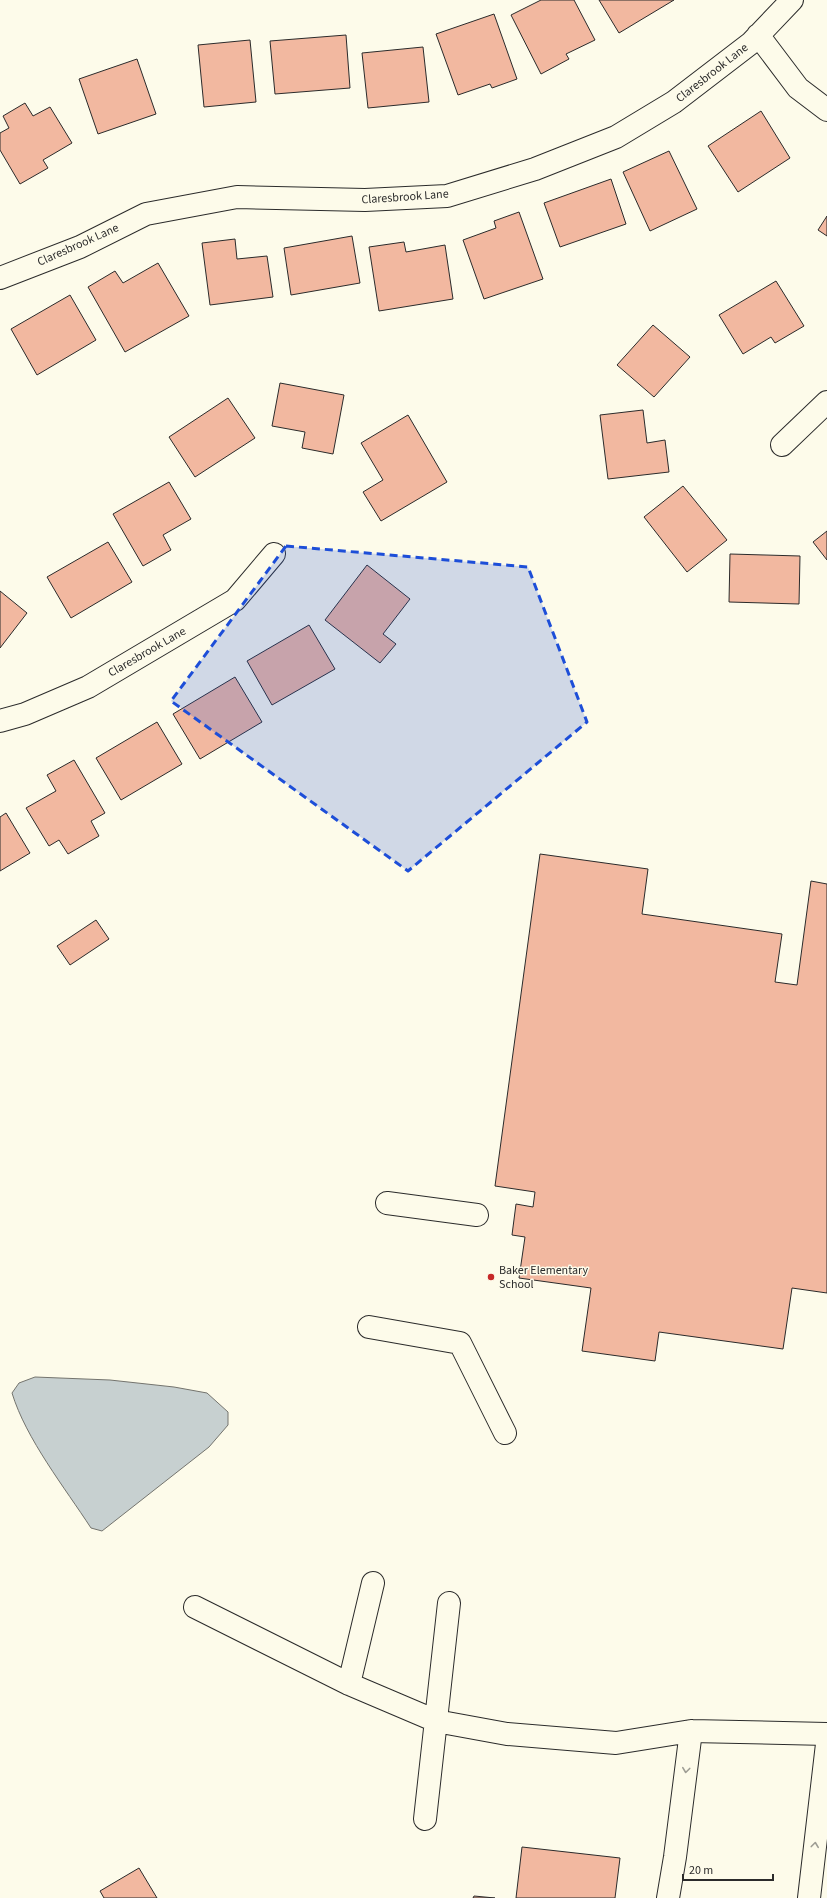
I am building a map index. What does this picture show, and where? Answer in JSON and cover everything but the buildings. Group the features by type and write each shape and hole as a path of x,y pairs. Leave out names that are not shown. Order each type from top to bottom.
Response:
{"street":[{"name":"Claresbrook Lane","path":"0,278 80,247 146,214 237,197 365,200 447,196 535,169 616,137 674,102 758,35 792,0"},
{"path":"758,35 798,88 827,110"},
{"path":"782,445 827,402"},
{"name":"Claresbrook Lane","path":"0,721 24,714 88,686 235,600 274,554"},
{"path":"387,1203 477,1214"},
{"path":"369,1327 460,1343 505,1433"},
{"path":"348,1684 373,1583"},
{"path":"425,1819 449,1603"},
{"path":"195,1607 348,1684 436,1721 506,1734 616,1743 691,1732 827,1734"},
{"path":"668,1898 675,1857 691,1732"},
{"path":"809,1898 827,1744"}],"highlighted area":[{"path":"286,546 528,567 587,722 408,871 171,701"}],"shaded area":[{"path":"35,1377 110,1380 174,1387 207,1393 228,1412 228,1425 209,1447 102,1531 91,1528 47,1463 18,1410 12,1393 19,1383"}],"place":[{"name":"Baker Elementary School","path":"491,1277"}]}
